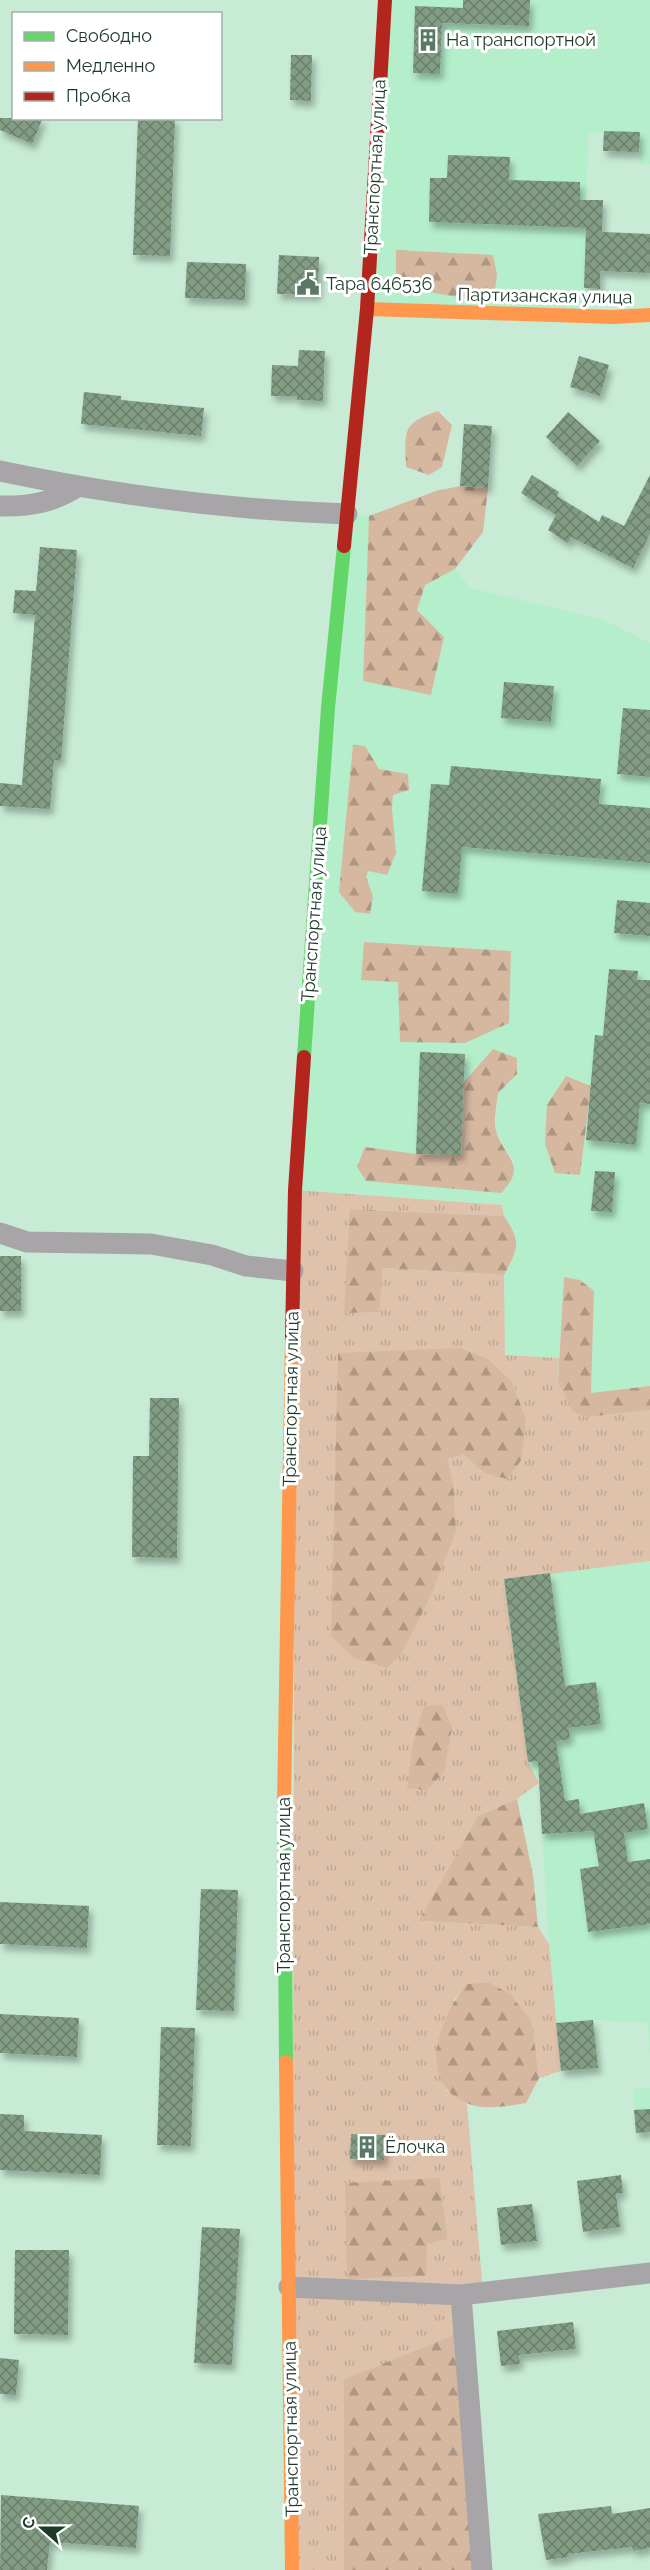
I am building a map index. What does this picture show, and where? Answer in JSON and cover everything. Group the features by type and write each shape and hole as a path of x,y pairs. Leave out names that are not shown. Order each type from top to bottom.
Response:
{"main road":[{"name":"Транспортная улица","path":"292,2570 284,1933 285,1669 295,1190 328,720 367,309 385,0"},
{"name":"Партизанская улица","path":"367,309 613,317 650,315"}],"street":[{"path":"0,471 79,486 262,511 347,514"},
{"path":"0,506 25,507 60,498 79,486"},
{"path":"0,1233 27,1242 151,1244 212,1255 246,1266 293,1271"},
{"path":"289,2287 461,2295 650,2273"},
{"path":"461,2295 482,2570"}],"shaded area":[{"path":"385,0 650,0 650,164 639,164 640,132 588,133 584,316 367,309"},
{"path":"347,514 369,516 363,681 417,610 425,585 455,569 470,588 603,620 650,643 650,1386 591,1393 594,1291 580,1280 564,1277 559,1358 505,1356 504,1275 515,1254 516,1233 504,1216 503,1205 295,1190","holes":["511,951 509,1022 401,1042 398,982","516,1058 517,1074 498,1093 495,1130 515,1164 357,1167 416,1154 461,1155"]},
{"path":"650,1561 650,2054 648,2023 594,2020 598,2068 561,2071 549,1944 539,1783 528,1762 504,1579"},
{"path":"650,2088 650,2132 636,2133 633,2089"}],"green space":[{"path":"396,250 493,255 497,274 495,291 470,299 434,293 396,278"},
{"path":"438,411 452,425 442,467 429,475 406,467 406,437 411,425 417,420"},
{"path":"460,486 488,488 483,532 455,569 425,585 417,610 444,637 431,695 363,681 369,516 436,491"},
{"path":"353,745 365,746 379,769 408,774 409,790 393,795 396,853 387,875 368,871 366,877 373,896 370,914 355,912 339,892"},
{"path":"364,942 511,951 509,1023 465,1043 400,1042 398,982 361,980"},
{"path":"493,1049 517,1058 517,1074 498,1093 496,1131 514,1168 509,1183 501,1193 366,1181 357,1167 365,1147 416,1154 461,1155 464,1082"},
{"path":"566,1076 591,1086 580,1175 555,1173 545,1144 547,1105"},
{"path":"295,1190 502,1205 504,1216 350,1209 382,1268 504,1275 505,1355 559,1358 558,1381 589,1417 650,1410 650,1561 504,1580 528,1762 539,1783 517,1799 478,1816 420,1921 538,1927 549,1944 561,2071 539,2078 532,2022 488,1982 468,1984 454,2000 446,2090 467,2104 483,2293 462,2295 464,2331 344,2379 344,2570 292,2570","holes":["512,1382 526,1419 522,1459 484,1473 464,1455 447,1459","351,2134 385,2135 350,2159","440,2178 448,2239 427,2244"]},
{"path":"350,1209 504,1216 516,1239 515,1252 504,1275 383,1268 379,1312 344,1313"},
{"path":"564,1277 580,1280 594,1291 591,1393 650,1386 650,1410 589,1417 573,1412 558,1381"},
{"path":"460,1348 488,1359 512,1382 526,1419 522,1459 507,1479 484,1473 464,1455 447,1459 453,1484 456,1531 432,1593 401,1655 387,1668 354,1658 331,1636 338,1353"},
{"path":"443,1705 452,1728 444,1772 427,1790 407,1788 413,1742 424,1706"},
{"path":"517,1799 533,1875 538,1927 419,1921 478,1816"},
{"path":"488,1982 510,1994 532,2022 539,2078 526,2103 480,2107 466,2103 450,2093 441,2079 437,2063 437,2046 449,2012 467,1984"},
{"path":"440,2178 448,2239 427,2244 426,2276 347,2279 345,2183"},
{"path":"464,2331 482,2570 344,2570 344,2379"}],"building":[{"path":"463,0 530,0 529,26 442,23 440,74 413,73 415,6 463,8"},
{"path":"291,55 312,55 311,101 290,100"},
{"path":"0,118 42,120 32,144 0,130"},
{"path":"138,120 175,120 170,256 133,255"},
{"path":"604,131 640,132 639,152 603,151"},
{"path":"448,155 510,157 509,180 580,182 580,200 603,200 602,232 650,234 650,273 600,271 600,289 584,288 586,228 429,222 430,178 447,178"},
{"path":"279,255 319,257 318,295 277,294"},
{"path":"187,262 246,264 245,300 185,298"},
{"path":"299,350 325,351 323,401 297,400 297,396 271,396 272,365 298,366"},
{"path":"579,356 609,365 600,396 570,387"},
{"path":"84,392 121,396 121,400 204,408 201,436 81,424"},
{"path":"568,412 600,441 577,466 546,437"},
{"path":"464,424 492,426 488,488 460,486"},
{"path":"532,475 559,492 557,496 599,522 602,515 624,526 650,475 650,534 633,568 571,537 568,543 548,530 556,515 521,493"},
{"path":"40,547 77,550 61,761 54,760 50,809 0,806 0,783 22,785 35,615 13,613 15,590 36,591"},
{"path":"504,682 554,686 551,722 501,718"},
{"path":"623,708 650,710 650,777 617,774"},
{"path":"451,766 601,779 599,804 650,808 650,863 462,847 458,894 422,891 431,784 449,785"},
{"path":"617,900 650,903 650,936 614,933"},
{"path":"609,969 638,971 637,980 650,980 650,1104 640,1103 636,1145 586,1140 595,1035 603,1036"},
{"path":"420,1052 465,1054 461,1155 416,1154"},
{"path":"595,1171 615,1172 612,1212 591,1211"},
{"path":"0,1256 21,1256 21,1311 0,1311"},
{"path":"150,1398 179,1398 177,1558 132,1557 133,1456 149,1456"},
{"path":"550,1573 565,1686 596,1682 601,1724 569,1728 570,1739 556,1741 565,1801 579,1799 580,1814 644,1803 648,1829 624,1833 628,1862 650,1859 650,1924 588,1932 580,1869 599,1866 593,1831 542,1834 538,1761 528,1762 504,1579"},
{"path":"201,1889 238,1890 234,2011 196,2010"},
{"path":"0,1902 89,1906 87,1948 0,1944"},
{"path":"0,2014 79,2018 77,2057 0,2053"},
{"path":"593,2020 598,2068 561,2071 556,2023"},
{"path":"161,2027 195,2028 191,2146 157,2145"},
{"path":"650,2109 650,2132 636,2133 634,2110"},
{"path":"0,2114 24,2115 24,2131 102,2135 100,2175 0,2170"},
{"name":"Ёлочка","path":"351,2134 385,2135 384,2160 350,2159"},
{"path":"621,2175 623,2193 616,2194 620,2227 583,2232 577,2181"},
{"path":"532,2204 537,2241 501,2245 497,2208"},
{"path":"202,2227 240,2229 232,2365 194,2363"},
{"path":"15,2250 69,2250 68,2335 14,2334"},
{"path":"573,2322 576,2349 519,2355 520,2364 501,2366 497,2331"},
{"path":"0,2358 19,2360 16,2395 0,2394"},
{"path":"1,2495 139,2506 136,2548 50,2542 47,2570 0,2570"},
{"path":"611,2506 612,2514 650,2508 650,2548 633,2551 632,2547 568,2554 569,2557 546,2560 538,2514"}],"traffic: fast":[{"path":"304,1057 328,708 344,546"},
{"path":"284,1805 286,2062"}],"traffic: slow":[{"path":"367,309 613,317 650,315"},
{"path":"284,1805 292,1337"},
{"path":"286,2062 292,2570"}],"traffic: jam":[{"path":"344,546 367,309 385,0"},
{"path":"292,1337 295,1190 304,1057"}],"place":[{"name":"На транспортной","path":"428,40"},
{"name":"Тара 646536","path":"308,284"},
{"name":"Ёлочка","path":"367,2147"}]}
